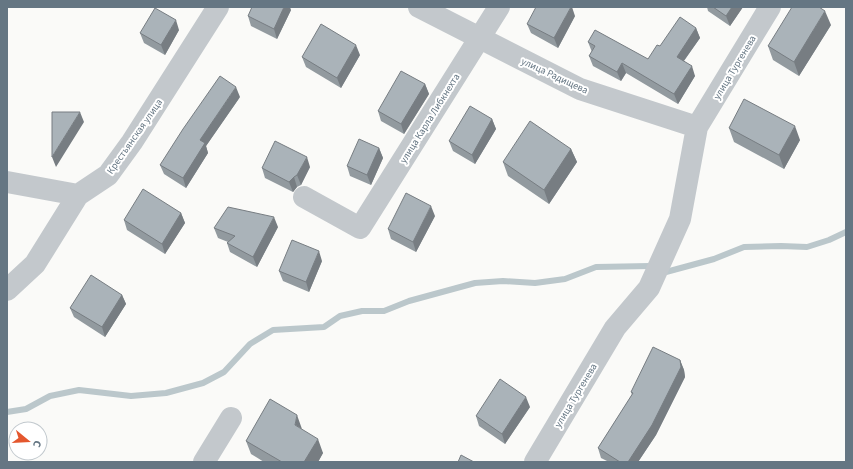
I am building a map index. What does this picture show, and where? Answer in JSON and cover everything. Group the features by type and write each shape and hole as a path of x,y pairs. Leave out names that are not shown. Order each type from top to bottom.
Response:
{"street":[{"name":"Крестьянская улица","path":"7,290 36,264 78,195 108,175 132,142 218,7"},
{"name":"улица Радищева","path":"419,7 580,89 697,127"},
{"name":"улица Карла Либкнехта","path":"304,197 360,228 499,7"},
{"name":"улица Тургенева","path":"535,462 615,328 649,288 680,219 697,127 770,7"},
{"path":"7,182 78,195"},
{"path":"204,462 231,418"}],"building":[{"path":"252,7 284,7 274,29 248,16"},
{"path":"536,7 571,7 554,38 527,24"},
{"path":"713,7 732,7 726,16"},
{"path":"792,7 819,7 825,11 794,62 768,46"},
{"path":"155,8 176,20 161,45 140,33"},
{"path":"680,17 696,28 677,57 692,66 674,94 622,63 617,72 589,56 595,46 588,42 595,30 648,59 657,45 660,46"},
{"path":"321,24 356,45 337,78 302,57"},
{"path":"401,71 425,84 401,124 378,111"},
{"path":"220,76 236,87 200,140 205,143 183,178 160,165"},
{"path":"744,99 795,126 779,155 729,128"},
{"path":"470,106 492,119 472,155 449,141"},
{"path":"52,112 80,112 52,157"},
{"path":"530,121 571,149 544,190 503,162"},
{"path":"359,139 379,148 367,175 347,166"},
{"path":"275,141 307,157 297,175 289,182 262,168"},
{"path":"143,189 181,213 162,244 124,220"},
{"path":"406,193 431,206 413,242 388,229"},
{"path":"228,207 274,217 253,257 227,243 235,236 214,228"},
{"path":"292,240 319,251 306,282 279,271"},
{"path":"91,275 122,295 102,327 70,308"},
{"path":"653,347 680,360 681,367 652,425 628,462 620,462 598,448 633,393 631,392"},
{"path":"500,379 526,397 502,434 476,416"},
{"path":"270,399 297,415 295,425 318,439 304,462 282,462 246,441"},
{"path":"461,455 474,462 458,462"}],"waterway":[{"path":"666,272 714,259 744,247 807,247 829,240 846,232"},
{"path":"7,412 26,409 50,396 79,390 131,396 166,393 203,383 224,372 250,344 273,330 324,327 340,316 362,311 384,311 409,301 475,283 503,281 535,283 565,279 596,267 650,266"}]}
